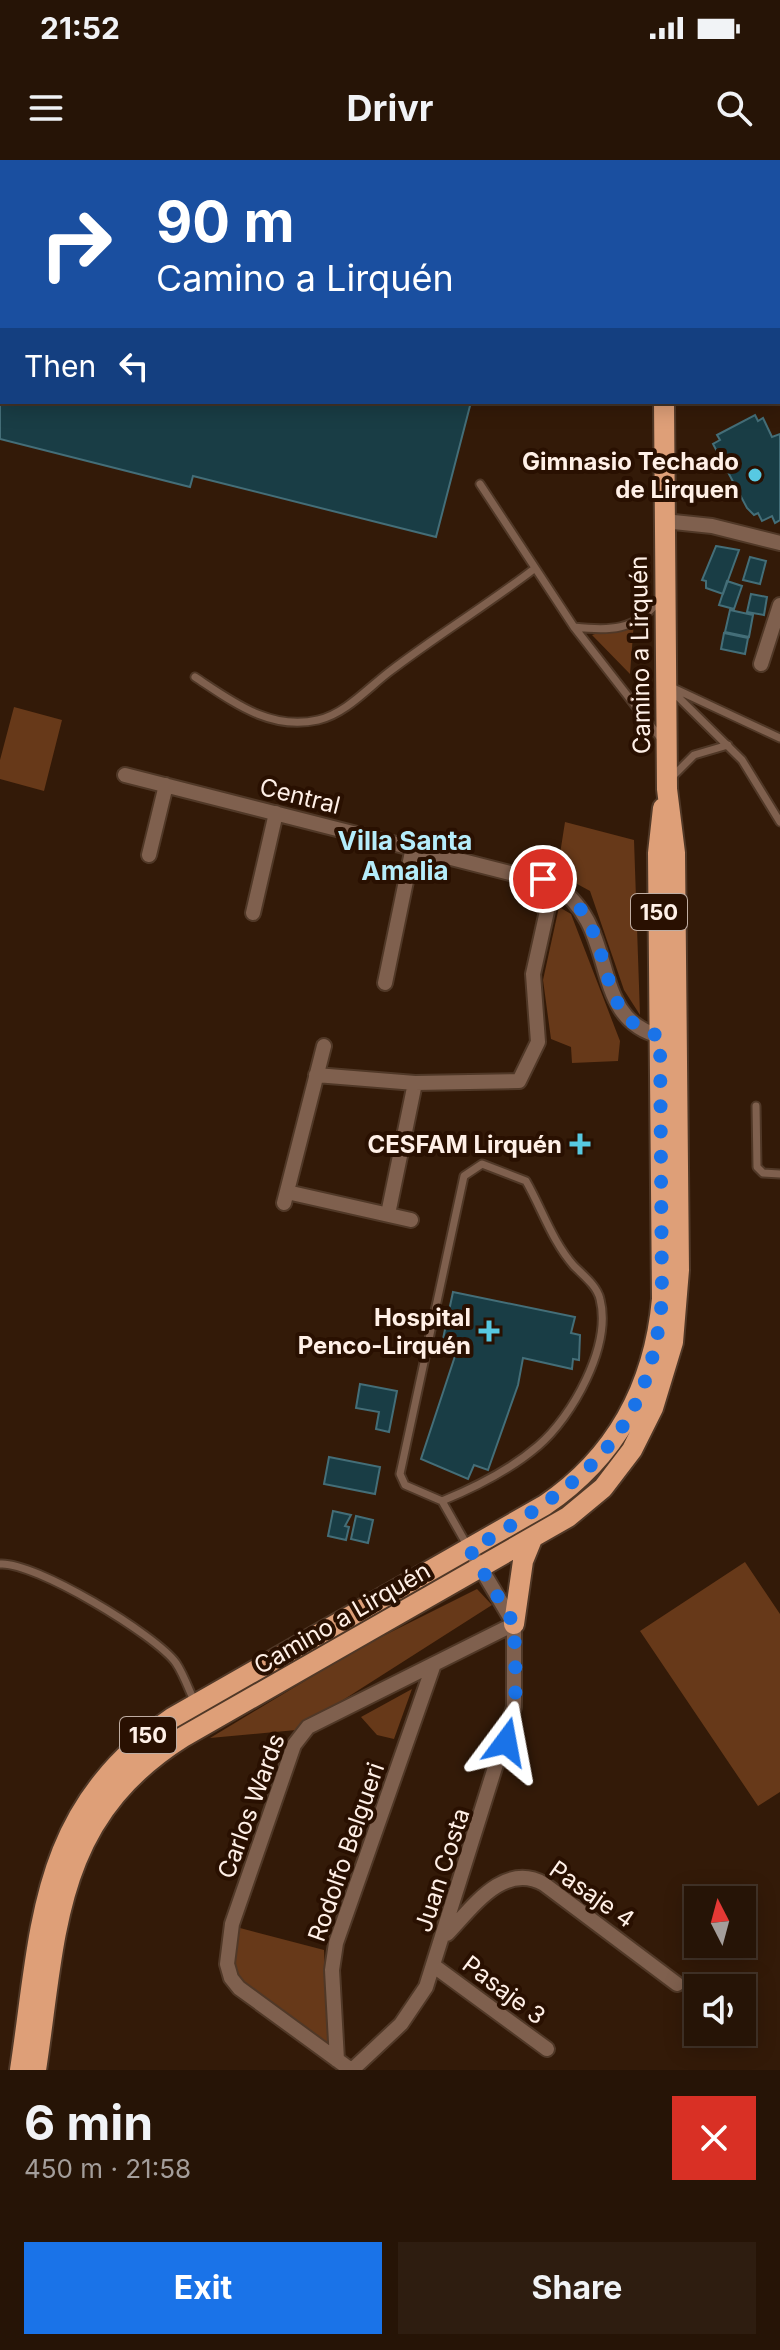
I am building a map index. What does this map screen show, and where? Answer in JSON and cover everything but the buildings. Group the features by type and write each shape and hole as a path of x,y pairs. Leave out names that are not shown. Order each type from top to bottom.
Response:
{"main road":[{"name":"150","path":"664,408 664,521"},
{"name":"Camino a Lirquén","path":"36,2070 70,1873 84,1839 117,1791 156,1755 183,1737 532,1539 586,1503 625,1460 653,1408 673,1342 679,1270 675,869 667,789 664,521"},
{"name":"Camino a Lirquén","path":"20,2070 46,1899 65,1840 83,1806 117,1762 149,1734 196,1704 545,1505 579,1479 621,1431 643,1386 656,1342 662,1299 658,853 667,789"},
{"path":"514,1624 523,1561 532,1539"}],"street":[{"path":"664,521 712,526 780,543"},
{"path":"761,664 780,605"},
{"name":"Central","path":"125,775 553,884 572,897 587,915 615,999 624,1015 639,1029 660,1036"},
{"path":"149,855 166,785"},
{"path":"253,913 276,813"},
{"path":"385,983 413,847"},
{"path":"316,1075 415,1083 519,1081 538,1042 533,974 553,884"},
{"path":"324,1046 285,1197 411,1220"},
{"path":"388,1214 415,1083"},
{"path":"470,1550 481,1568"},
{"name":"Juan Costa","path":"351,2070 411,2013 434,1966 510,1725 516,1689 514,1624 481,1568"},
{"name":"Carlos Wards","path":"351,2070 234,1984 227,1964 232,1924 299,1734 514,1624"},
{"name":"Rodolfo Belgueri","path":"337,2060 332,1970 336,1943 434,1664"},
{"name":"Pasaje 4","path":"443,1937 498,1884 528,1877 544,1884 677,1984"},
{"name":"Pasaje 3","path":"434,1966 547,2049"}],"lane":[{"path":"480,484 574,627 667,746"},
{"path":"195,677 250,714 281,720 319,720 352,702 534,569"},
{"path":"574,627 620,630 649,613 665,593"},
{"path":"666,685 780,738"},
{"path":"666,685 728,745 780,822"},
{"path":"667,789 678,770 694,755 728,745"},
{"path":"756,1106 757,1167 763,1173 780,1174"},
{"path":"442,1501 498,1473 538,1446 551,1432 585,1383 597,1351 603,1319 600,1296 565,1256 526,1181 482,1164 473,1166 464,1176 400,1474 405,1485 442,1501 470,1550"},
{"path":"0,1564 27,1566 145,1636 176,1664 196,1704"}],"shaded area":[{"path":"634,621 630,674 592,635"},
{"path":"14,707 62,720 44,791 0,779 0,760"},
{"path":"565,822 634,840 640,1015 624,990 590,891 557,873"},
{"path":"559,907 571,914 620,1041 618,1061 572,1063 571,1047 551,1039 543,980"},
{"path":"745,1562 780,1614 780,1792 758,1806 640,1631"},
{"path":"477,1589 492,1605 296,1730 210,1738 363,1646"},
{"path":"412,1689 394,1739 377,1735 361,1717"},
{"path":"240,1928 324,1950 328,2044 238,1982 233,1961"}],"place":[{"name":"Gimnasio Techado de Lirquen","path":"755,475"},
{"name":"CESFAM Lirquén","path":"580,1144"},
{"name":"Hospital Penco-Lirquén","path":"489,1331"}],"district":[{"name":"Villa Santa Amalia","path":"405,855"}],"route":[{"path":"506,1742 516,1689 514,1624 470,1550 563,1493 608,1448 621,1431 643,1386 656,1342 662,1299 660,1036 639,1029 618,1007 593,925 572,897 543,879"}]}
